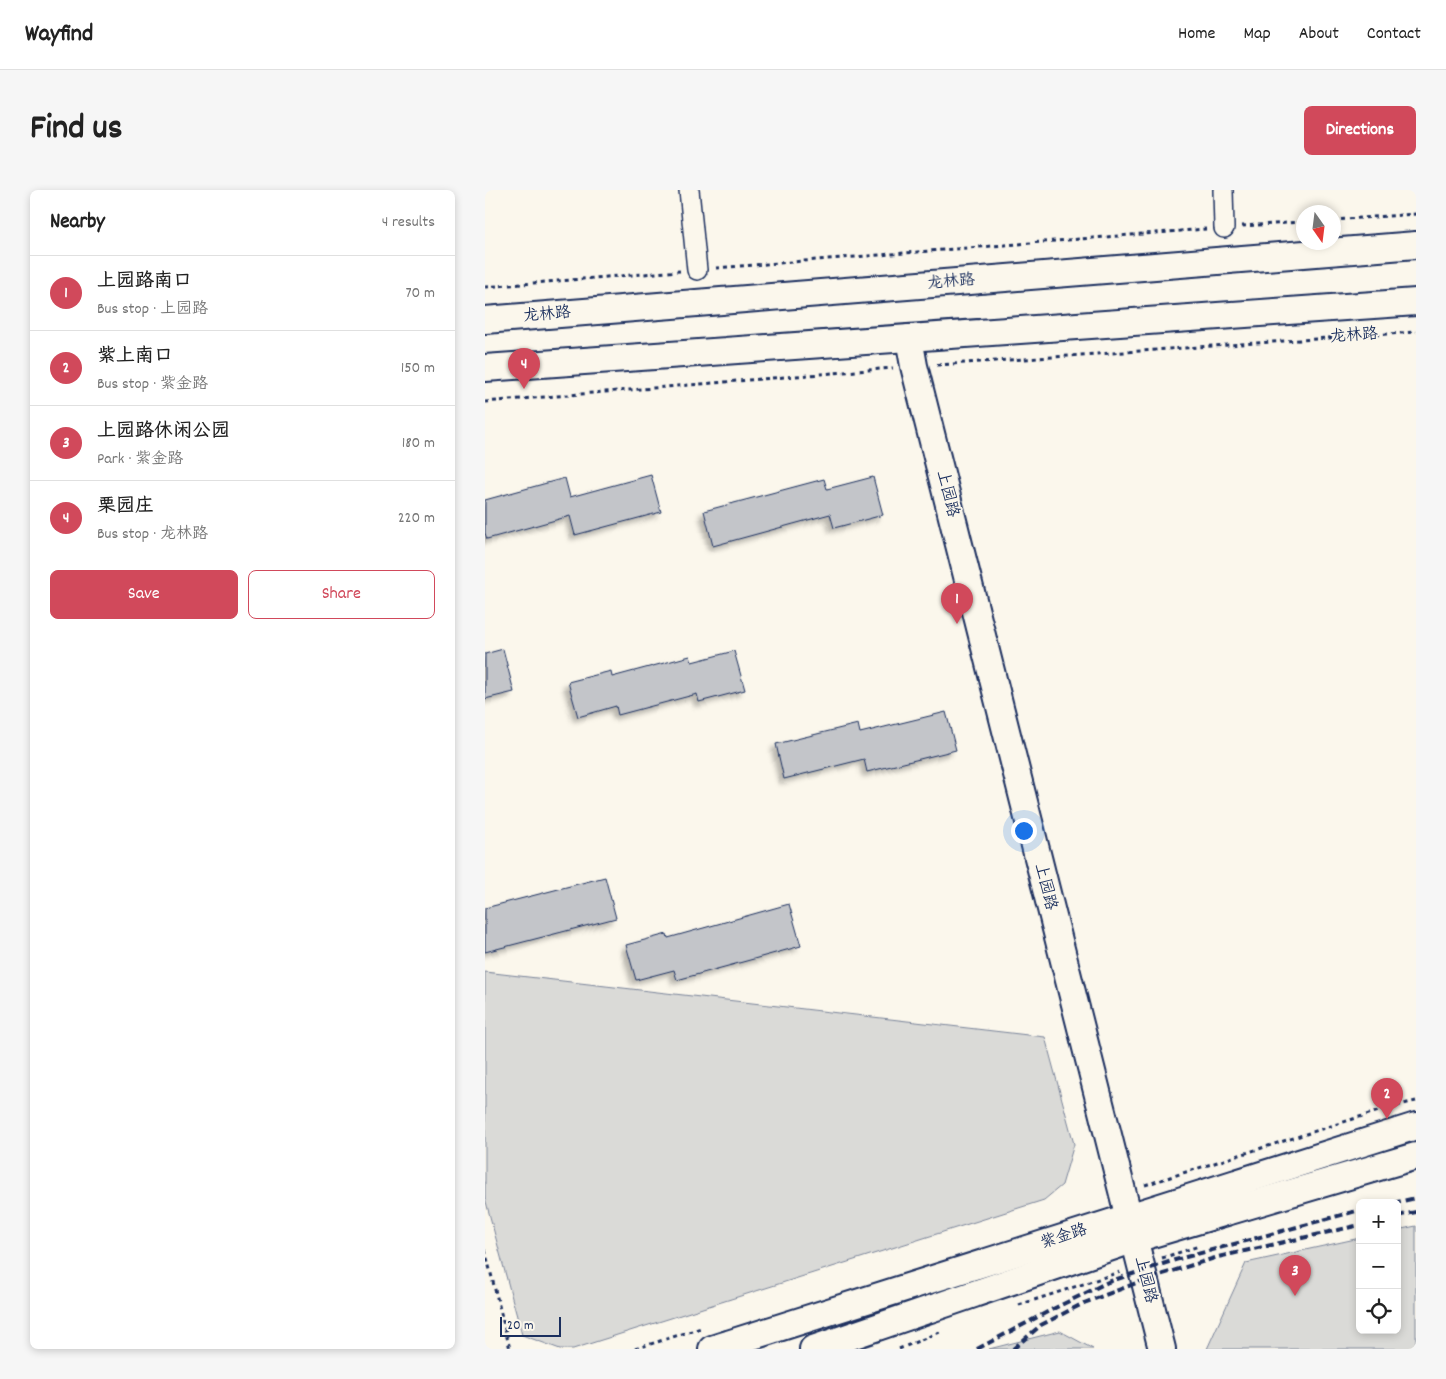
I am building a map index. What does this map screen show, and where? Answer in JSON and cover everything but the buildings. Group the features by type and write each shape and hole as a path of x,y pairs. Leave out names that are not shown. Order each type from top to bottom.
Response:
{"main road":[{"name":"龙林路","path":"485,320 1416,245"},
{"name":"龙林路","path":"485,368 1416,302"},
{"name":"上园路","path":"909,338 914,366 1162,1349"},
{"name":"紫金路","path":"813,1349 1131,1228 1416,1126"},
{"name":"紫金路","path":"712,1349 1131,1228 1416,1156"}],"street":[{"path":"689,190 697,270"},
{"path":"1223,190 1224,228"}],"path":[{"path":"1341,219 1416,214"},
{"name":"龙林路","path":"485,288 1296,223"},
{"name":"龙林路","path":"485,402 914,366 1416,332"},
{"path":"485,1250 510,1349"}],"shaded area":[{"path":"485,972 1045,1037 1074,1144 1062,1185 1044,1200 573,1349 560,1349 522,1335 485,1198"},
{"path":"1416,1226 1416,1349 1207,1349 1246,1263 1356,1239 1356,1334 1401,1334 1401,1229"},
{"path":"1060,1331 1093,1349 989,1349"}],"railway":[{"path":"1401,1201 1416,1198"},
{"path":"977,1349 1108,1282 1175,1260 1356,1211"},
{"path":"1401,1215 1416,1212"},
{"path":"1013,1349 1041,1325 1084,1303 1147,1279 1218,1257 1356,1226"}],"place":[{"name":"栗园庄","path":"524,389"},
{"name":"上园路南口","path":"957,624"},
{"name":"紫上南口","path":"1387,1119"},
{"name":"上园路休闲公园","path":"1295,1296"}]}
